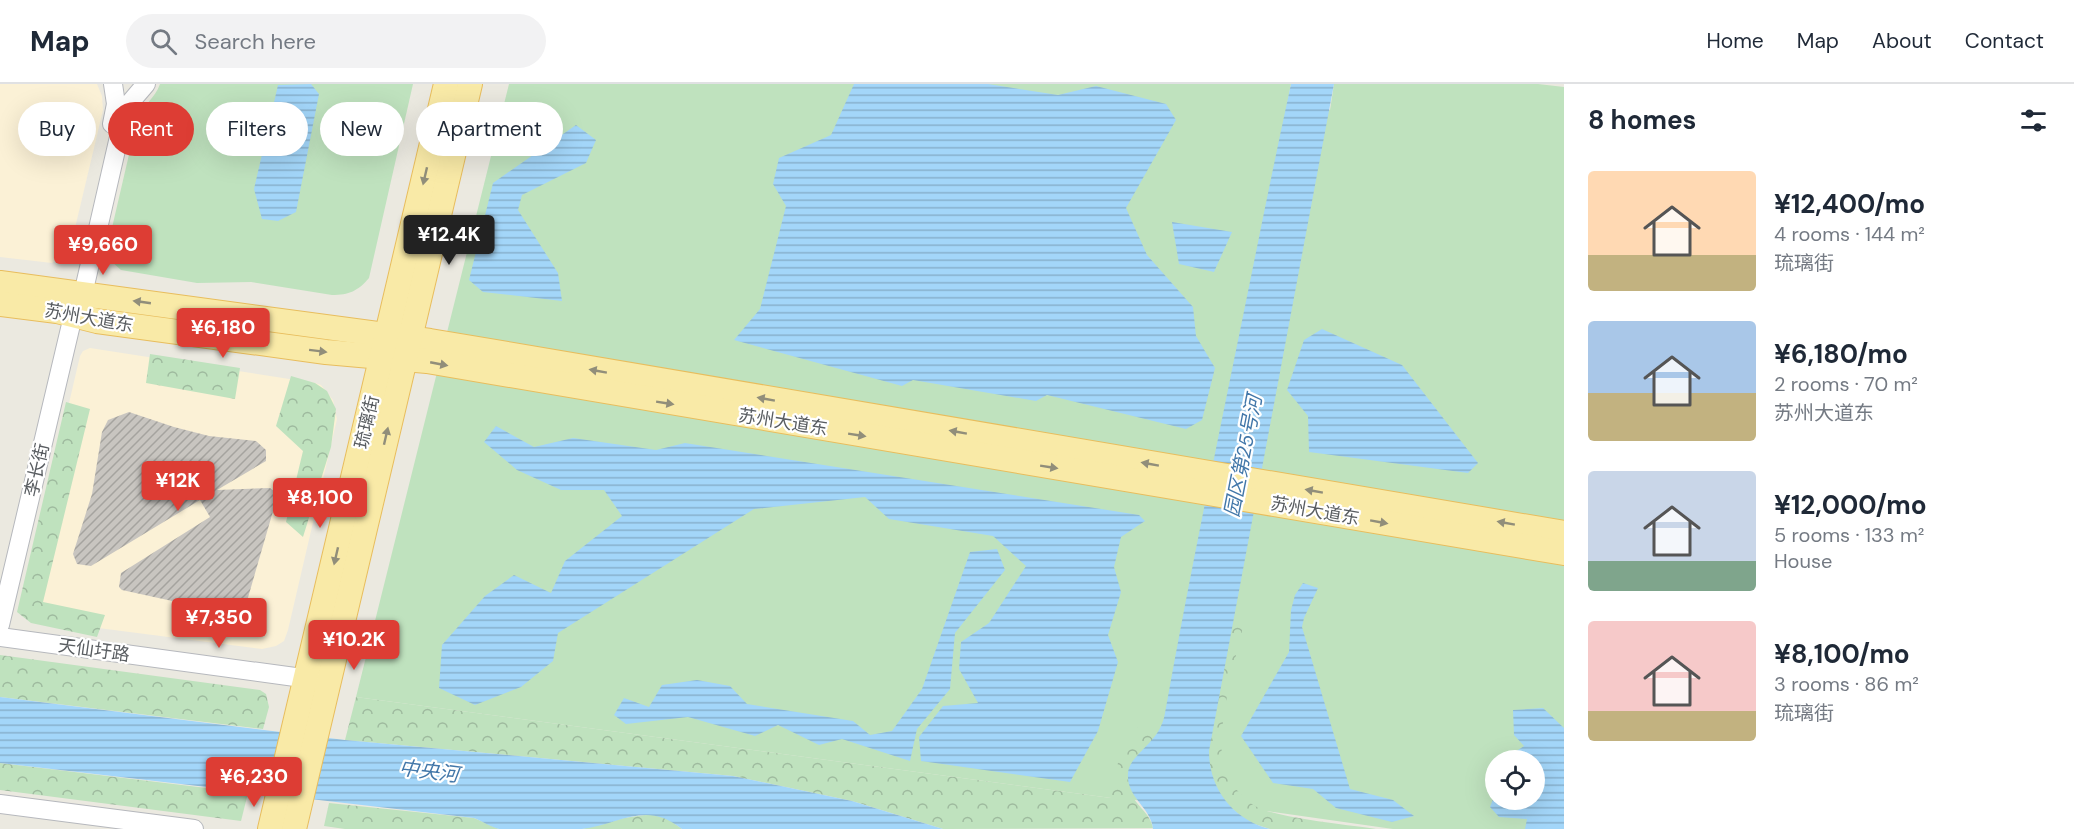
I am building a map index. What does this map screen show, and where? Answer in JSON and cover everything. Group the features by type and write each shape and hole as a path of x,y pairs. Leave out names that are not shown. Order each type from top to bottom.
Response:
{"main road":[{"name":"琉璃街","path":"294,829 290,798 396,347 446,84"},
{"name":"琉璃街","path":"396,347 470,84"},
{"name":"苏州大道东","path":"0,283 326,352 396,347 1262,492 1564,533"},
{"name":"苏州大道东","path":"0,304 77,301"},
{"name":"苏州大道东","path":"1262,492 1564,553"},
{"name":"琉璃街","path":"270,829 290,798"}],"street":[{"name":"李长街","path":"77,301 115,112 113,84"},
{"name":"李长街","path":"0,625 124,115 128,105 146,84"},
{"name":"天仙圩路","path":"0,637 318,680"},
{"path":"0,804 194,829"}],"shaded area":[{"path":"0,84 97,84 102,96 103,110 96,140 96,102 18,102 18,156 92,156 71,245 67,252 52,263 0,257"},
{"path":"90,348 315,383 321,385 333,400 337,419 284,641 276,646 262,649 36,620 24,596 80,356 83,351"}],"green space":[{"path":"160,84 413,84 404,124 404,102 320,102 320,156 397,156 369,278 353,291 332,295 251,282 197,283 121,270 111,261 108,245 129,156 194,156 194,102 148,102"},
{"path":"509,84 1291,84 1287,105 1330,110 1334,84 1538,84 1564,87 1564,829 1393,829 1266,811 1111,798 356,697 491,156 563,156 563,102 505,102"},
{"path":"150,354 240,368 235,399 146,383"},
{"path":"291,376 315,383 327,391 336,409 331,447 303,537 286,522 303,451 276,426"},
{"path":"66,402 90,409 43,602 105,615 97,637 31,623 17,612"},
{"path":"1232,623 1243,627 1227,695 1222,748 1227,775 1239,793 1255,806 1279,814 1376,829 1270,829 1248,822 1230,807 1217,787 1210,767 1209,751"},
{"path":"0,655 260,690 266,694 269,707 263,729 0,697"},
{"path":"356,697 1111,798 1119,758 1127,740 1142,724 1154,741 1133,760 1130,790 1149,817 1153,828 943,829 852,801 733,776 345,740"},
{"path":"0,763 248,793 241,821 0,790"},
{"path":"329,803 474,818 499,829 345,829 324,826"},
{"path":"652,814 667,818 682,829 582,829 624,818"}],"water":[{"path":"311,84 319,94 308,150 308,102 274,102 278,85"},
{"path":"854,84 988,84 1058,95 1096,86 1166,104 1176,120 1126,208 1147,255 1193,307 1196,336 1215,368 1202,420 1186,429 1047,395 1036,401 913,380 902,386 734,340 760,309 786,206 773,184 779,158 831,135"},
{"name":"园区第25号河","path":"1291,84 1334,84 1209,751 1213,778 1226,801 1245,818 1270,829 1153,829 1148,814 1131,789 1128,773 1134,760 1157,733 1165,713 1207,492"},
{"path":"576,125 596,140 586,163 522,195 518,210 558,273 562,301 483,292 469,280 493,183 532,156 563,156 563,134"},
{"path":"262,156 307,156 296,212 278,221 262,219 254,189"},
{"path":"1172,222 1232,232 1214,272 1179,264"},
{"path":"1322,329 1402,365 1478,463 1468,473 1309,452 1308,416 1287,390 1304,340"},
{"path":"496,426 534,447 573,438 656,450 685,443 1139,515 1145,521 1121,537 1114,567 1121,592 1108,635 1118,662 1098,731 1070,782 921,761 919,737 943,706 978,703 959,669 961,642 989,623 1026,566 993,536 889,519 865,497 754,509 558,633 553,661 521,687 475,705 439,688 442,645 485,596 514,575 551,593 565,561 622,516 604,490 561,490 517,470 484,442"},
{"path":"997,549 1005,570 955,633 950,689 917,729 910,761 842,739 819,745 778,725 755,736 688,717 626,724 614,715 624,698 649,707 662,685 697,680 730,686 747,704 853,721 870,735 892,731 922,689 970,552"},
{"path":"1303,583 1318,588 1302,627 1350,789 1393,800 1414,816 1392,822 1336,808 1313,789 1273,783 1241,736 1289,652 1291,610 1295,595"},
{"name":"中央河","path":"0,697 345,740 733,776 852,801 943,829 682,829 669,820 645,815 582,829 499,829 474,818 0,763"},
{"path":"1543,708 1564,728 1564,829 1525,829 1527,819 1499,817 1493,810 1545,810 1545,750 1518,750 1524,746 1514,735 1513,710"}],"building":[{"path":"129,412 209,436 256,441 266,450 266,461 217,490 270,488 278,494 247,601 239,611 227,613 122,590 119,587 121,573 210,517 200,500 91,566 77,564 73,554 92,494 102,432 108,420"}]}
